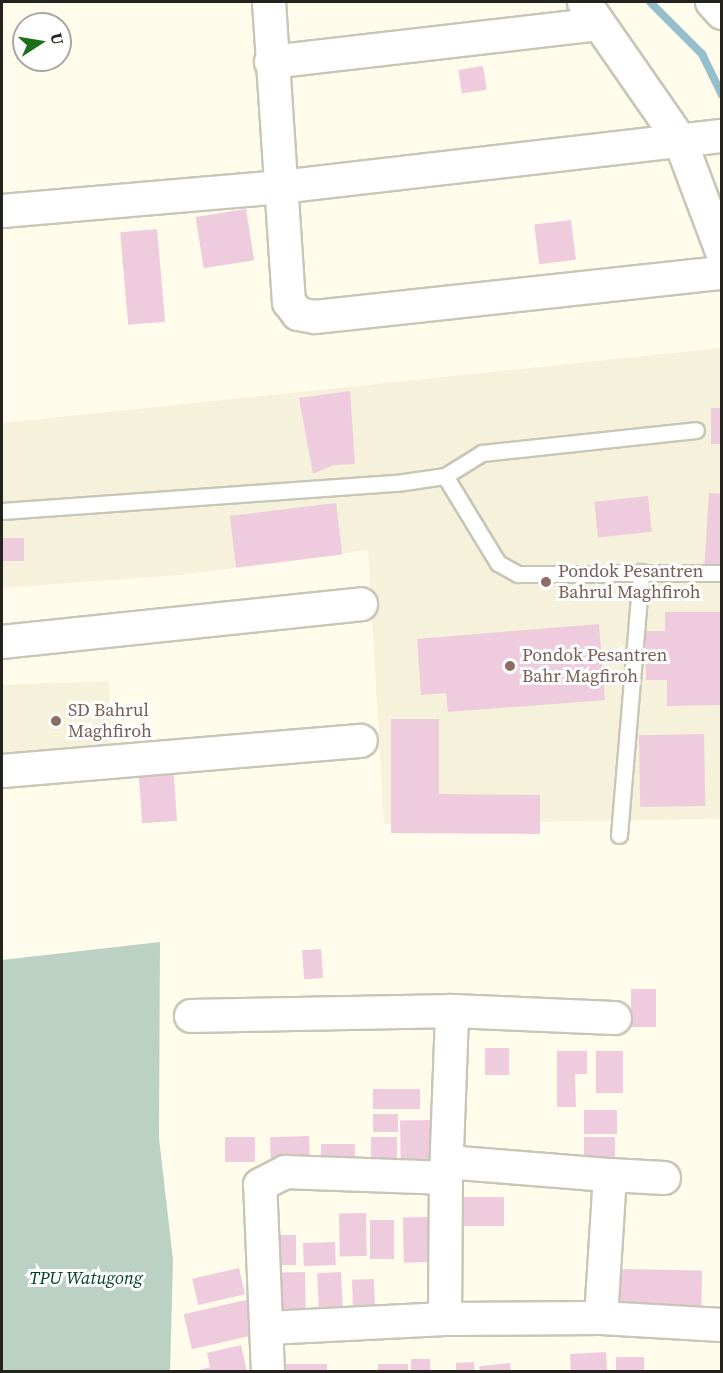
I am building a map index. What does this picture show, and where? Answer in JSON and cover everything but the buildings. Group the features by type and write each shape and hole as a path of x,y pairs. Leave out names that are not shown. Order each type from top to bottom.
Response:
{"street":[{"path":"269,2 271,62 289,302 298,314 326,316 722,273"},
{"path":"712,2 722,13"},
{"path":"271,62 591,13 680,140 722,252"},
{"path":"2,211 280,187 717,136"},
{"path":"2,642 361,604"},
{"path":"2,771 361,741"},
{"path":"445,1319 446,1170 452,1011"},
{"path":"191,1016 452,1011 615,1018"},
{"path":"268,1371 268,1328 260,1185 286,1172 446,1170 664,1178"},
{"path":"601,1318 609,1175"},
{"path":"268,1328 445,1319 601,1318 722,1325"}],"lane":[{"path":"2,511 397,483 444,476 482,453 696,430"},
{"path":"444,476 498,563 518,574 722,573"},
{"path":"619,835 641,572"}],"shaded area":[{"name":"Pondok Pesantren Bahrul Maghfiroh","path":"721,348 721,819 384,824 368,550 180,575 2,588 2,423"},
{"name":"SD Bahrul Maghfiroh","path":"109,681 111,750 3,754 2,685"}],"green space":[{"name":"TPU Watugong","path":"160,942 159,1138 173,1260 170,1371 2,1371 2,960"}],"waterway":[{"path":"650,2 702,54 722,95"}],"place":[{"name":"Pondok Pesantren Bahrul Maghfiroh","path":"546,582"},
{"name":"Pondok Pesantren Bahr Magfiroh","path":"510,666"},
{"name":"SD Bahrul Maghfiroh","path":"56,721"}]}
